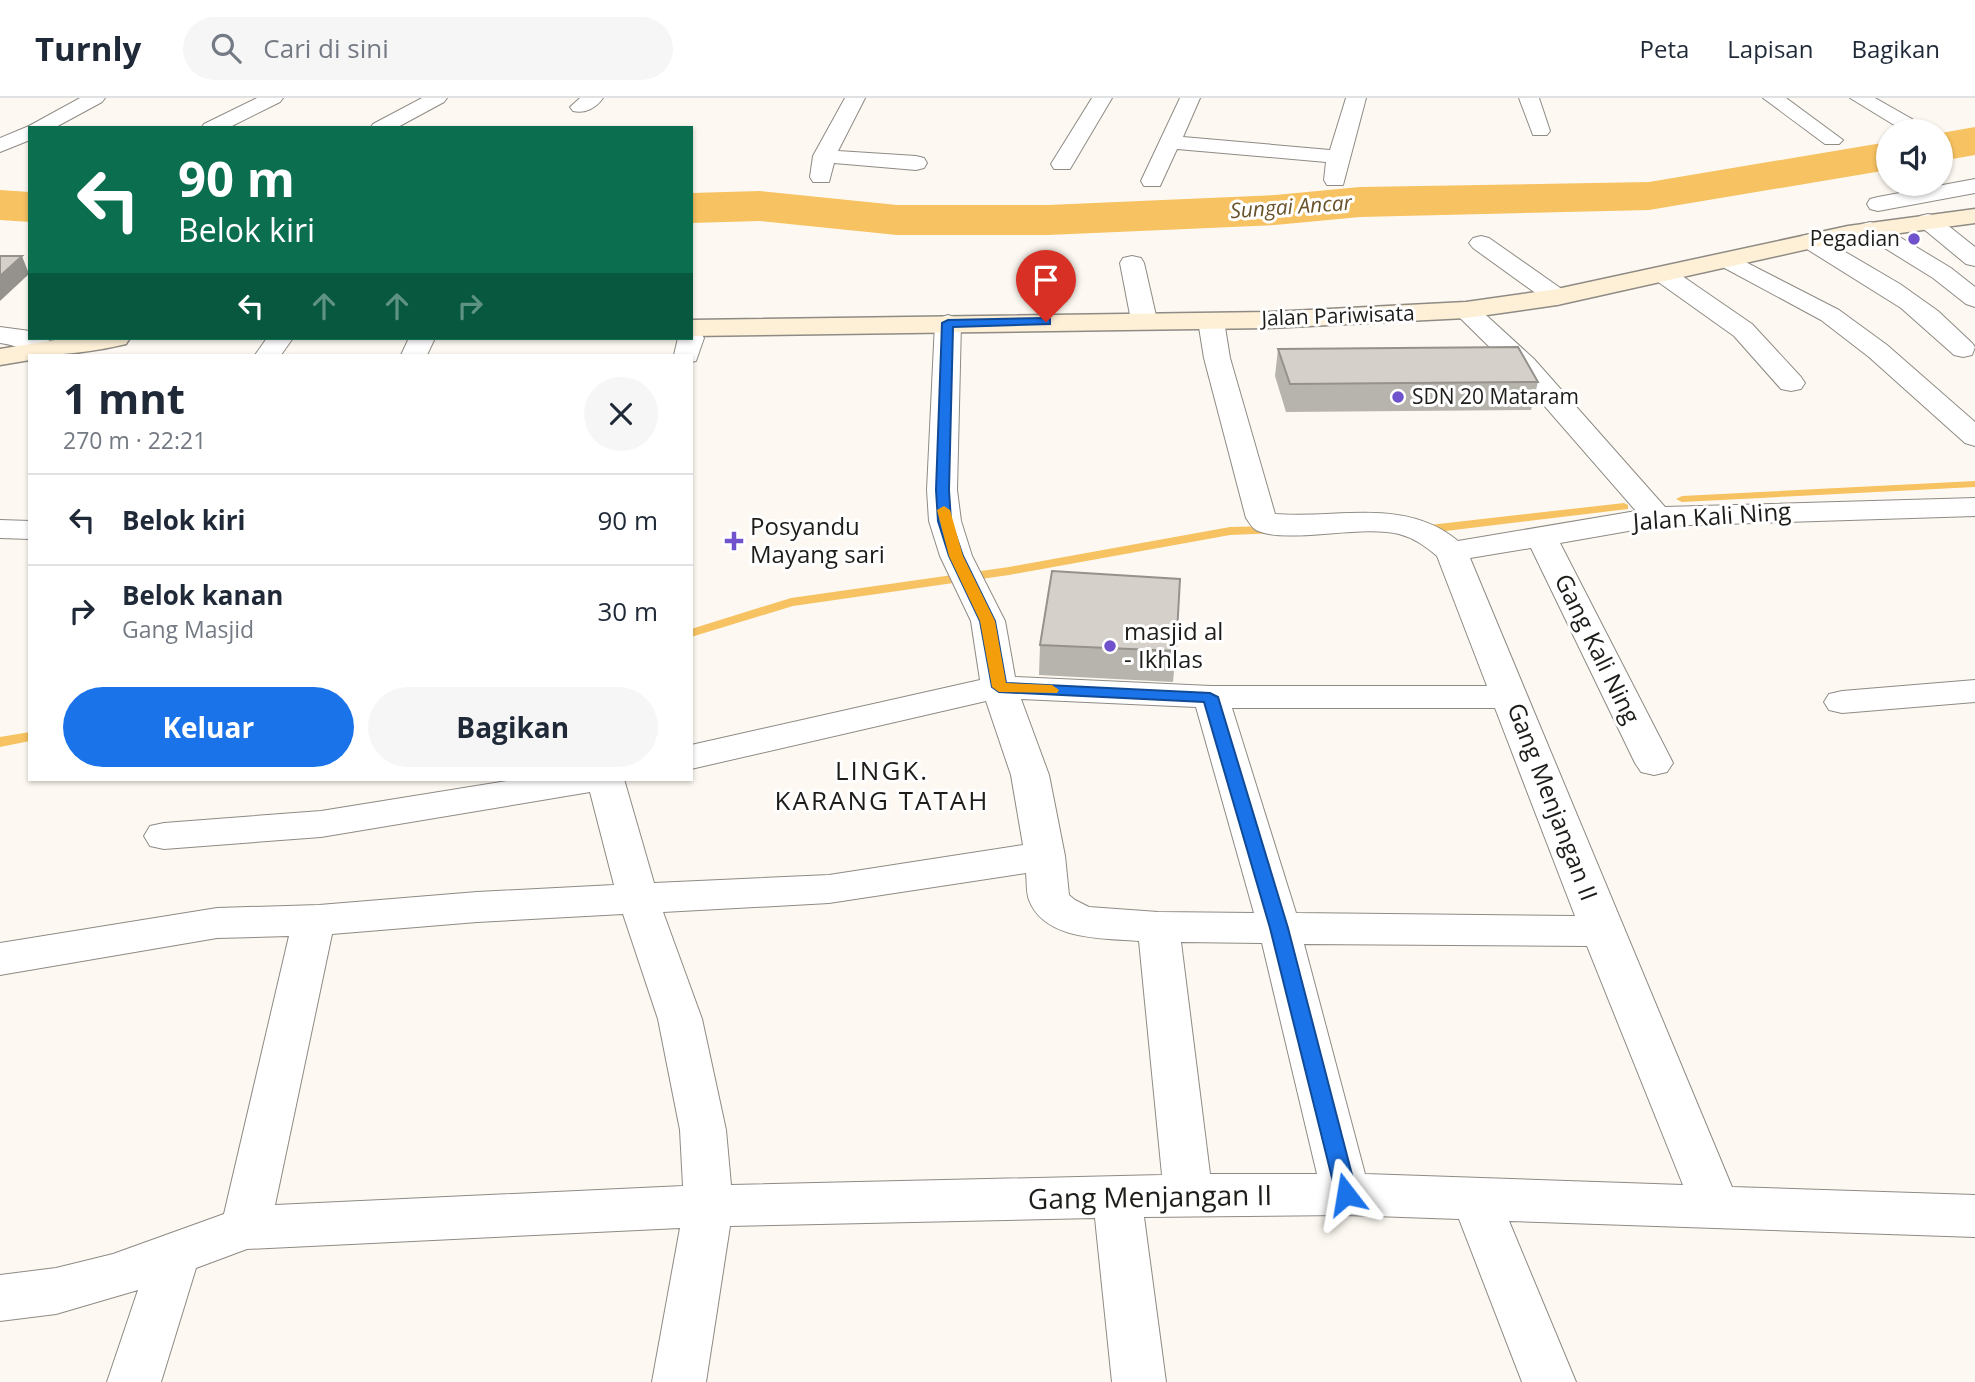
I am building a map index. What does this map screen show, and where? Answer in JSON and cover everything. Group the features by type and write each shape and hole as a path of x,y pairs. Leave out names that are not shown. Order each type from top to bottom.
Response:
{"street":[{"path":"42,126 95,98"},
{"path":"215,126 273,98"},
{"path":"821,182 824,156 855,98"},
{"path":"1062,164 1102,98"},
{"path":"1186,167 1156,173 1190,98"},
{"path":"1335,180 1338,157 1356,98"},
{"path":"1530,98 1541,131"},
{"path":"1773,98 1832,140"},
{"path":"1860,98 1898,119"},
{"path":"384,126 431,99"},
{"path":"0,146 28,133"},
{"path":"1170,142 1338,157"},
{"path":"824,156 916,163"},
{"path":"1874,217 1975,186"},
{"name":"Jalan Pariwisata","path":"693,332 948,323 1320,318 1466,310 1557,298 1728,260 1810,241 1874,217 1928,221 1975,216"},
{"path":"1874,217 1942,273 1972,314"},
{"path":"1928,221 1975,258"},
{"path":"1810,241 1906,299 1940,324 1964,349"},
{"path":"1481,243 1557,298"},
{"path":"1728,260 1830,315 1878,351 1975,437"},
{"path":"1132,263 1144,320"},
{"path":"1663,274 1743,330 1791,383"},
{"path":"1466,310 1532,374 1657,517"},
{"path":"1210,321 1217,358 1261,518 1266,523 1386,522 1407,525 1444,547"},
{"path":"948,323 942,490 944,521 956,556 988,621 999,687 1030,775 1045,856 1049,899 1060,911 1083,922 1158,927 1602,931"},
{"path":"0,335 28,339"},
{"path":"31,340 45,348"},
{"path":"0,357 102,340"},
{"name":"Jalan Kali Ning","path":"1444,547 1657,517 1975,507"},
{"path":"0,529 28,530"},
{"name":"Gang Kali Ning","path":"1540,535 1654,763"},
{"name":"Gang Menjangan II","path":"1444,547 1511,697 1602,931 1716,1207"},
{"path":"693,758 999,687 1210,697 1511,697"},
{"path":"1842,702 1975,691"},
{"path":"1210,697 1279,928 1346,1194"},
{"path":"164,836 321,824 583,781"},
{"path":"606,781 638,899 680,1019 702,1130 709,1206 679,1382"},
{"path":"0,959 217,923 829,889 1045,856"},
{"path":"246,1228 314,919"},
{"path":"1158,927 1188,1195"},
{"name":"Gang Menjangan II","path":"0,1298 56,1291 113,1277 246,1228 709,1206 1346,1194 1975,1216"},
{"path":"1117,1198 1139,1382"},
{"path":"1476,1199 1549,1382"},
{"path":"134,1382 174,1256"}],"building":[{"path":"0,256 22,256 0,276"},
{"path":"1518,347 1538,382 1290,384 1278,349"},
{"path":"1052,571 1180,579 1176,651 1040,645"}],"waterway":[{"name":"Sungai Ancar","path":"1953,145 1975,141"},
{"name":"Sungai Ancar","path":"693,208 760,206 897,220 1048,220 1275,210 1360,202 1649,196 1876,158"},
{"name":"Sungai Ancar","path":"0,205 28,207"},
{"path":"1682,499 1975,484"},
{"path":"1421,530 1624,507"},
{"path":"693,632 791,602 1009,571 1230,531 1274,530"},
{"path":"0,742 28,736"}],"slow traffic":[{"path":"944,510 944,521 956,556 988,621 999,687 1052,690"}],"place":[{"name":"Pegadian","path":"1914,239"},
{"name":"SDN 20 Mataram","path":"1398,397"},
{"name":"Posyandu Mayang sari","path":"734,541"},
{"name":"masjid al - Ikhlas","path":"1110,646"}],"district":[{"name":"LINGK. KARANG TATAH","path":"882,786"}],"route":[{"path":"1046,322 948,323 942,490 944,521 956,556 988,621 999,687 1210,697 1279,928 1346,1194"}]}
